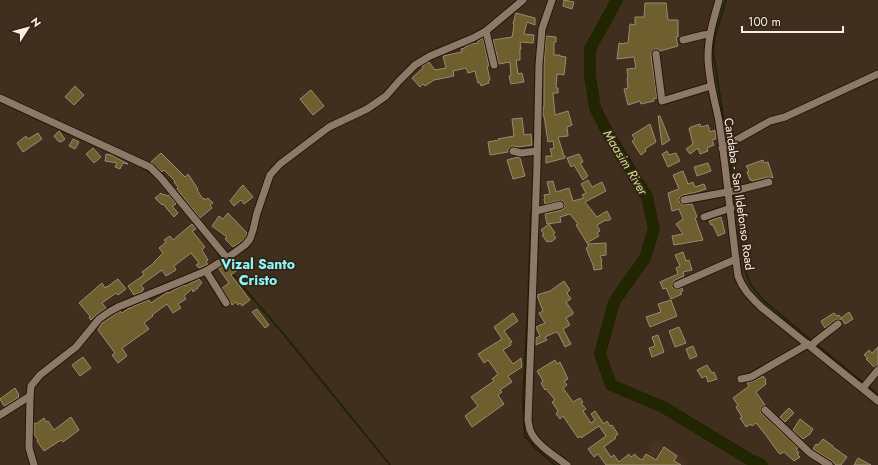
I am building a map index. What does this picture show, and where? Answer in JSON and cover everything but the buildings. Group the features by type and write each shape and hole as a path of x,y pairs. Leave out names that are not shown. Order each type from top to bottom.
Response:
{"street":[{"path":"34,465 29,448 30,396 31,386 40,375 76,347 99,319 108,312 124,304 206,271 245,245 250,239 270,175 280,164 330,127 367,108 386,96 415,65 430,56 486,31 523,0"},
{"path":"552,0 542,29 539,65 536,211 528,421 534,438 567,465"},
{"name":"Candaba - San Ildefonso Road","path":"719,0 710,34 708,56 711,86 733,191 731,208 738,276 741,284 746,292 761,307 812,344 876,395"},
{"path":"486,31 494,65"},
{"path":"683,40 710,34"},
{"path":"656,54 662,101 711,86"},
{"path":"724,147 770,122 785,117 878,74"},
{"path":"0,98 150,168 162,178 227,258"},
{"path":"512,151 521,153 537,151"},
{"path":"684,200 733,191 769,182"},
{"path":"536,211 560,205"},
{"path":"704,217 731,208"},
{"path":"677,285 736,259"},
{"path":"206,271 226,303"},
{"path":"741,379 751,377 812,344 838,324"},
{"path":"865,385 878,370"},
{"path":"0,415 30,396"},
{"path":"765,410 810,453 829,465"}],"shaded area":[{"path":"655,440 689,461 686,465 640,465"}],"waterway":[{"name":"Maasim River","path":"617,0 590,49 590,76 595,108 610,137 647,197 654,229 645,258 614,302 600,354 611,385 663,407 749,459 762,465"},
{"path":"726,0 715,37 713,51 727,143"},
{"path":"728,147 734,188"},
{"path":"142,167 154,176"},
{"path":"734,193 745,270 751,285 763,300 812,341"},
{"path":"531,212 523,399 525,436 535,448 555,465"},
{"path":"200,230 222,258 226,267"},
{"path":"231,273 237,278 286,337 390,465"},
{"path":"816,344 878,395"}],"district":[{"name":"Vizal Santo Cristo","path":"258,272"}]}
